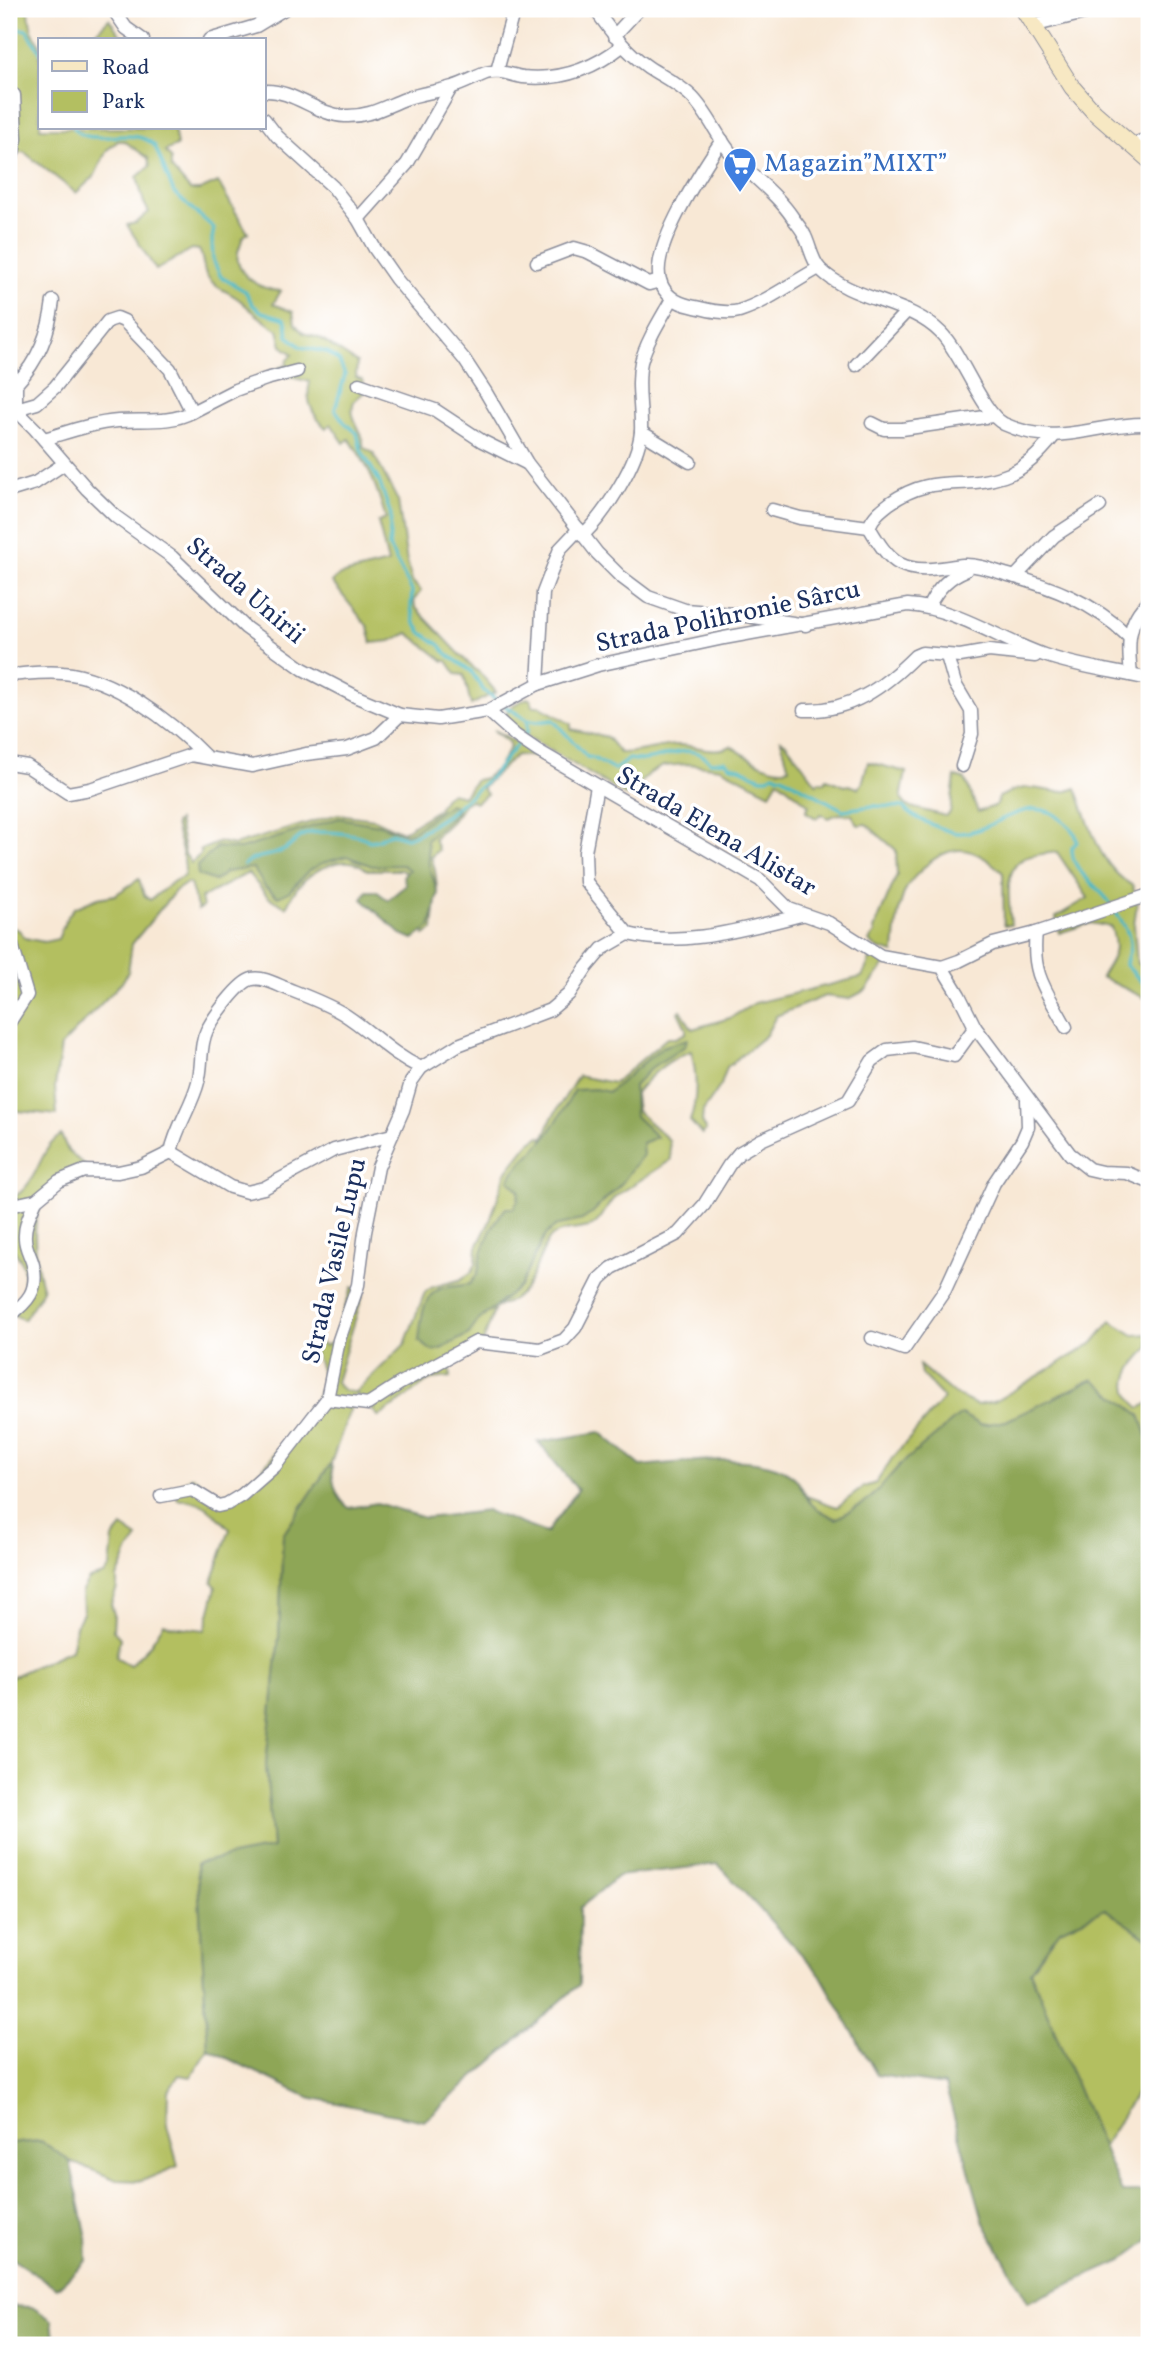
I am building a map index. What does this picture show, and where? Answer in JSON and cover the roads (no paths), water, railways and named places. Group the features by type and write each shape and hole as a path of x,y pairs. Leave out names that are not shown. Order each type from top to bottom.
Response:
{"main road":[{"path":"1023,9 1072,87 1094,112 1149,160"}],"street":[{"path":"113,9 126,28 141,38"},
{"path":"216,38 256,26 284,9"},
{"path":"497,71 514,9"},
{"path":"595,9 618,41 649,68 670,79 692,97 733,156 782,203 804,235 819,268 855,290 922,318 941,333 992,416 1018,429 1054,436 1127,424 1149,424"},
{"path":"266,91 278,92 330,114 359,117 386,109 404,99 451,88 486,73 497,71 527,77 545,77 578,72 589,69 618,41 639,9"},
{"path":"1032,26 1101,9"},
{"path":"358,219 407,164 451,88"},
{"path":"9,170 16,139 15,95"},
{"path":"266,122 277,136 333,187 358,219 396,279 471,370 527,463 597,553 620,576 648,597 685,610 806,625"},
{"path":"1132,145 1149,138"},
{"path":"722,140 687,195 665,243 659,269 660,281 672,299 704,309 736,312 819,268"},
{"path":"537,262 574,248 588,251 649,284 660,281"},
{"path":"538,684 543,593 560,549 582,531 614,496 636,454 640,432 639,373 642,360 672,299"},
{"path":"53,301 44,342 29,371 16,384 12,406 37,403 76,364 108,321 117,318 124,321 170,369 192,412"},
{"path":"856,365 906,312"},
{"path":"9,369 16,384"},
{"path":"44,439 99,424 183,417 235,390 297,371"},
{"path":"359,383 435,410 482,441 527,463"},
{"name":"Strada Unirii","path":"12,406 116,517 172,557 246,628 282,656 357,697 400,715 438,719 488,711 538,684"},
{"path":"872,423 884,429 902,429 992,416"},
{"path":"640,432 690,462"},
{"path":"869,527 880,511 911,490 927,484 983,481 1005,476 1040,453 1054,436"},
{"path":"9,491 35,483 64,464"},
{"path":"1015,577 1054,536 1100,506"},
{"path":"772,510 800,518 869,527"},
{"path":"869,527 900,564 936,570 963,565 977,566 1049,586 1086,603 1113,621 1128,636"},
{"path":"929,606 945,583 962,571 977,566"},
{"path":"1131,675 1128,636 1139,612 1149,601"},
{"name":"Strada Polihronie Sârcu","path":"538,684 598,666 724,638 908,605 929,606 1045,656 1149,679"},
{"name":"Strada Polihronie Sârcu","path":"804,710 824,711 848,705 882,686 915,656 922,653 947,656 989,651 1045,656"},
{"path":"947,656 955,684 971,710 972,734 962,766"},
{"path":"9,675 64,673 93,680 126,696 176,727 205,756"},
{"name":"Strada Elena Alistar","path":"488,711 528,744 760,880 789,909 836,926 881,956 942,967"},
{"path":"9,763 27,766 68,793 90,789 191,755 252,766 306,754 347,749 376,738 400,715"},
{"path":"597,786 585,852 586,882 628,934 648,939 717,934 802,915"},
{"path":"1149,895 1036,933 993,944 942,967 975,1027 1070,1154 1088,1169 1127,1172 1149,1182"},
{"path":"1036,933 1033,954 1036,970 1066,1027"},
{"path":"171,1152 174,1138 198,1084 203,1043 208,1029 243,983 253,979 277,984 314,999 343,1014 387,1049 421,1068 457,1045 550,1010 569,994 602,949 628,934"},
{"path":"9,935 27,995 9,1023"},
{"name":"Strada Vasile Lupu","path":"327,1399 368,1404 476,1342 541,1349 565,1340 575,1328 600,1279 612,1268 678,1234 704,1205 739,1153 761,1140 848,1101 872,1061 887,1050 913,1047 954,1056 975,1027"},
{"name":"Strada Vasile Lupu","path":"161,1496 192,1490 218,1506 227,1504 275,1466 327,1399 337,1350 358,1285 378,1167 403,1110 411,1082 421,1068"},
{"path":"872,1339 904,1349 945,1290 995,1183 1022,1141 1028,1127 1027,1100"},
{"path":"171,1152 230,1187 247,1192 264,1188 334,1150 392,1135"},
{"path":"9,1206 36,1200 59,1181 84,1171 118,1172 141,1167 171,1152"},
{"path":"9,1327 14,1313 32,1297 35,1284 33,1266 24,1242 25,1230 36,1200"}],"waterway":[{"path":"9,28 27,30 38,49"},
{"path":"76,130 90,137 135,137 155,146 174,193 214,228 213,260 221,277 245,291 253,305 262,312 283,318 288,336 301,347 327,352 339,361 345,375 335,409 344,422 357,433 361,450 379,481 391,515 389,547 412,591 411,608 415,623 422,633 471,671 484,691 499,702"},
{"path":"505,706 527,720 553,720 587,757 614,770 629,759 652,759 682,751 692,752 711,762 725,761 761,778 768,778 773,774 782,776 843,810 873,806 903,807 922,820 956,833 974,831 1025,810 1050,812 1074,832 1077,842 1072,847 1076,864 1110,903"},
{"path":"244,865 254,859 279,852 303,835 312,833 349,834 369,841 390,833 407,838 419,833 447,815 491,777 527,732 527,720"},
{"path":"1114,910 1129,938 1126,965 1142,982 1149,980"}],"place":[{"name":"Magazin”MIXT”","path":"740,194"}]}
